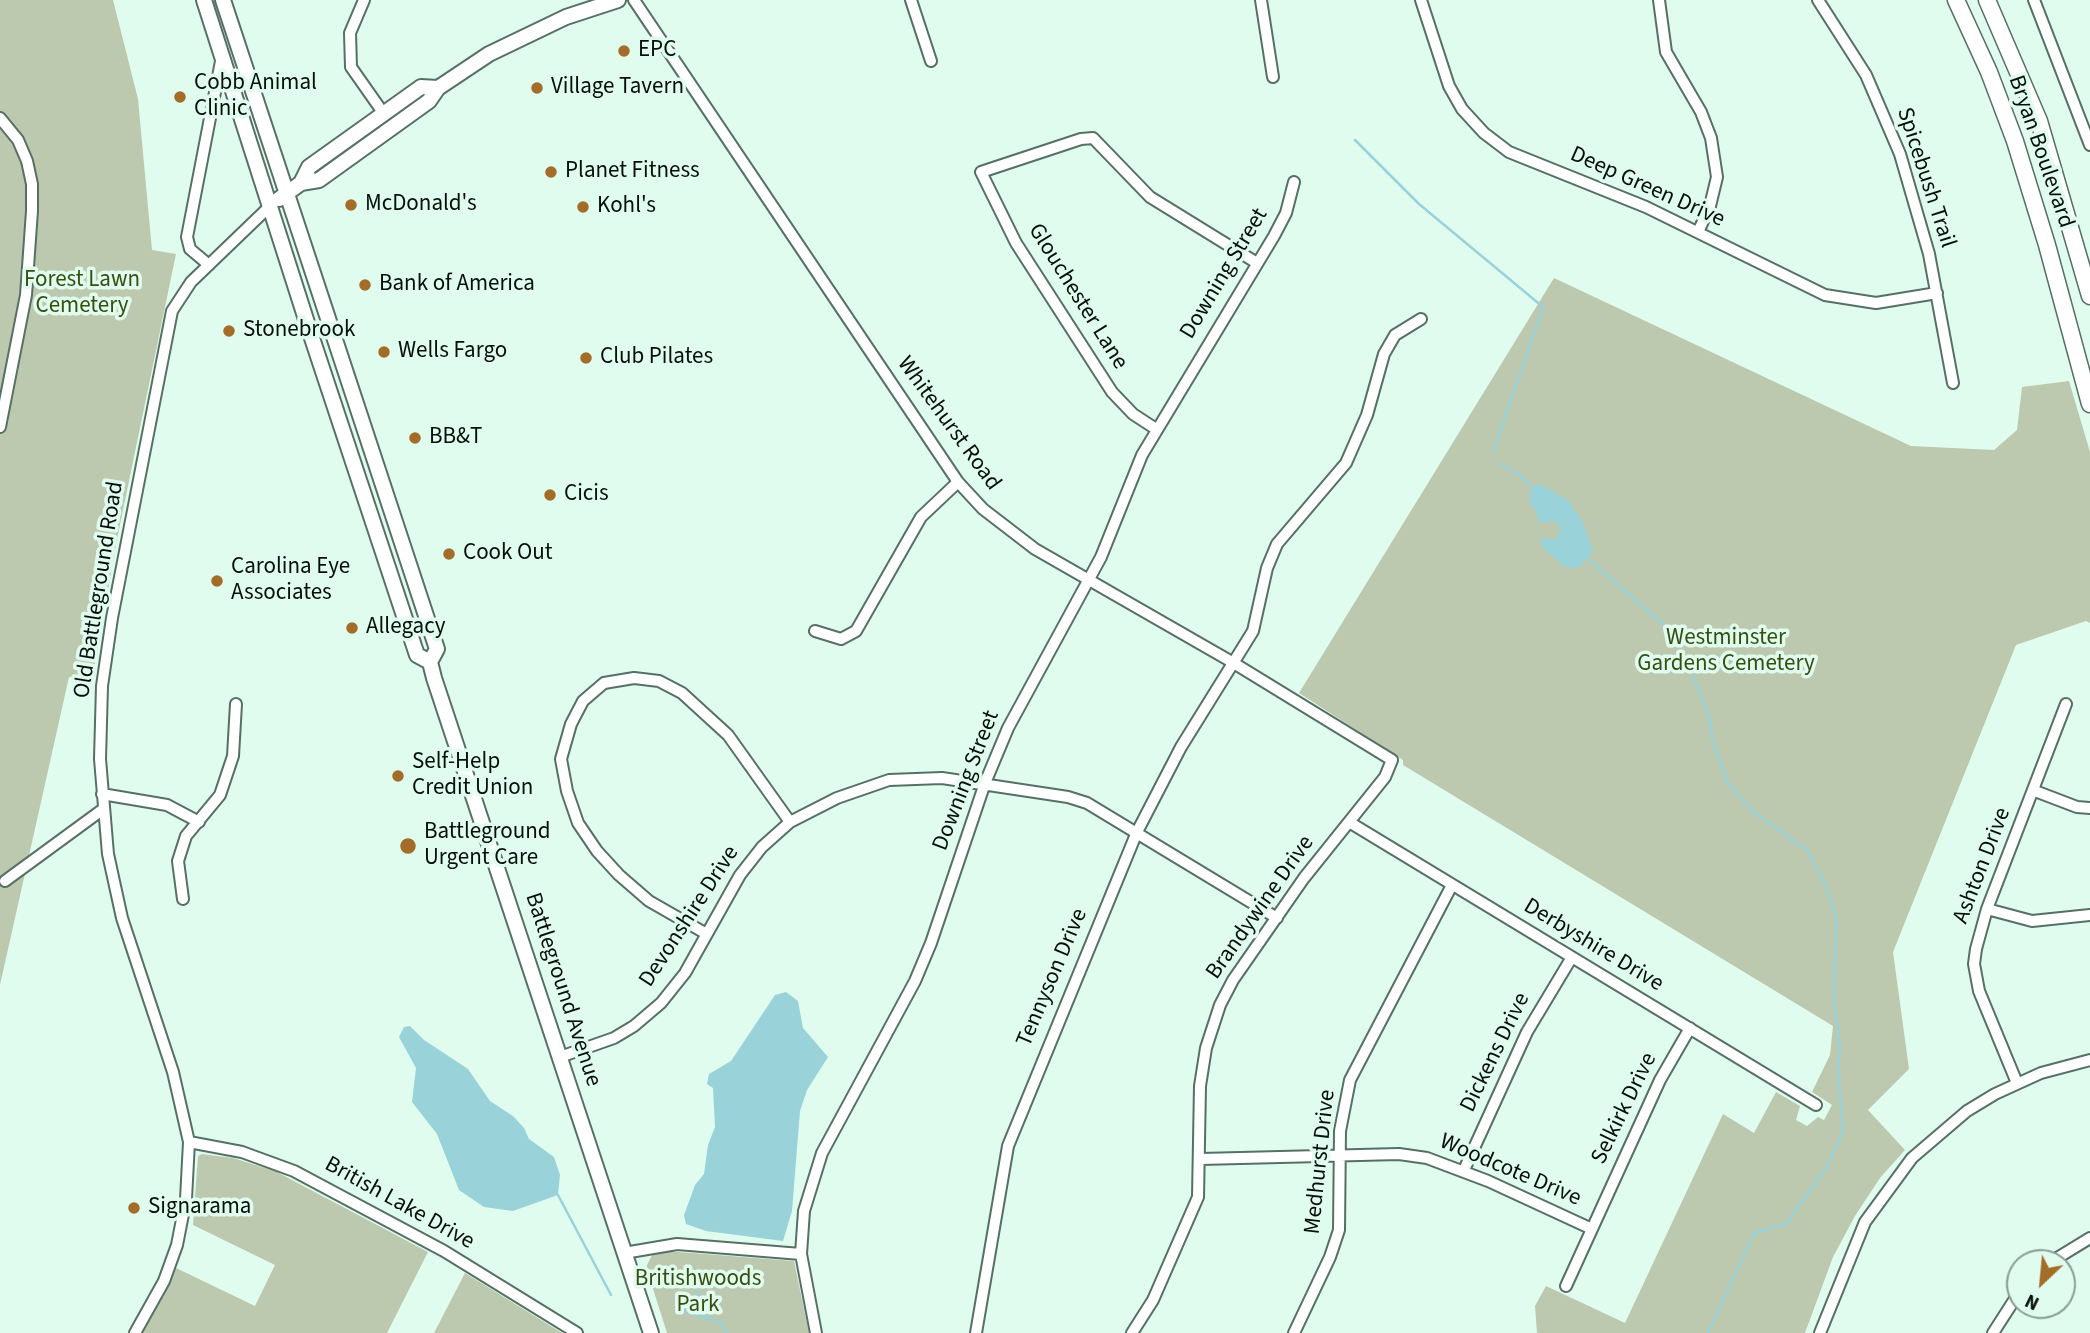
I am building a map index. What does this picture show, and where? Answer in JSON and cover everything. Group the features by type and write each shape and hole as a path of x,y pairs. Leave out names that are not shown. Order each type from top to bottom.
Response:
{"highway":[{"path":"1947,0 1977,46"},
{"name":"Bryan Boulevard","path":"1956,0 2015,141 2047,245 2090,404"},
{"name":"Bryan Boulevard","path":"1987,0 2039,121 2090,296"}],"main road":[{"name":"Battleground Avenue","path":"204,0 417,655 430,662 651,1333"},
{"name":"Battleground Avenue","path":"223,0 437,649 430,662"},
{"path":"270,206 301,183 319,180 429,101 438,88 533,32 618,0"},
{"path":"301,183 309,167 421,87 438,88"},
{"path":"354,464 366,472 377,499 388,500"}],"street":[{"path":"364,0 350,33 351,67 384,114"},
{"name":"Whitehurst Road","path":"634,0 958,482 1004,527 1088,580 1232,662 1392,760"},
{"path":"911,0 931,61"},
{"path":"1261,0 1273,77"},
{"name":"Deep Green Drive","path":"1421,0 1449,86 1462,109 1484,133 1509,152 1646,207 1825,295 1876,303 1937,293"},
{"path":"1659,0 1666,52 1701,112 1711,138 1717,177 1710,205 1698,232"},
{"name":"Spicebush Trail","path":"1818,0 1867,75 1888,124 1925,241 1953,383"},
{"path":"2034,0 2090,145"},
{"path":"209,265 193,252 187,242 222,55"},
{"path":"212,110 237,98"},
{"path":"0,118 18,140 27,160 32,184 32,211 26,295 0,427"},
{"name":"Glouchester Lane","path":"1156,429 1133,414 1112,392 1016,243 981,173 1081,139 1093,138 1150,198 1258,263"},
{"name":"Downing Street","path":"816,1333 801,1254 804,1211 822,1153 915,981 931,943 985,783 1013,718 1110,538 1133,473 1156,429 1286,213 1294,182"},
{"name":"Old Battleground Road","path":"135,1333 164,1281 177,1245 186,1199 189,1142 173,1072 122,918 102,810 102,686 172,311 181,293 270,206"},
{"name":"Tennyson Drive","path":"976,1333 1008,1146 1137,832 1181,747 1232,662 1254,631 1267,568 1277,544 1346,463 1367,415 1384,354 1395,335 1421,319"},
{"path":"815,631 841,639 856,631 921,517 958,482"},
{"path":"705,933 649,901 597,851 578,823 567,791 561,759 571,723 583,701 604,684 634,678 659,681 682,693 728,734 790,822"},
{"path":"183,899 178,861 186,836 220,795 233,756 236,704"},
{"name":"Ashton Drive","path":"2017,1083 1975,978 1976,949 1987,909 2035,791 2066,704"},
{"name":"Brandywine Drive","path":"1132,1333 1143,1319 1195,1207 1201,1159 1200,1086 1210,1032 1233,980 1385,777 1392,760"},
{"name":"Devonshire Drive","path":"560,1057 614,1038 649,1015 672,991 747,866 762,847 790,822 837,798 889,780 916,777 985,783 1068,797 1087,803 1277,918"},
{"path":"2035,791 2077,807 2090,808"},
{"path":"102,794 167,804 199,822"},
{"path":"5,881 102,810"},
{"name":"Derbyshire Drive","path":"1349,822 1816,1105"},
{"name":"Medhurst Drive","path":"1294,1333 1330,1257 1339,1230 1342,1115 1350,1080 1452,886"},
{"path":"1987,909 2032,921 2090,915"},
{"name":"Dickens Drive","path":"1464,1170 1527,1032 1572,957"},
{"name":"Selkirk Drive","path":"1566,1286 1660,1080 1690,1028"},
{"path":"1820,1333 1866,1222 1891,1184 1935,1136 1967,1111 2017,1083 2060,1067 2090,1060"},
{"name":"British Lake Drive","path":"189,1142 242,1152 294,1171 443,1251 577,1333"},
{"name":"Woodcote Drive","path":"1201,1159 1399,1154 1427,1158 1464,1170 1591,1229"},
{"path":"2072,1249 2090,1238"},
{"path":"624,1253 677,1244 801,1254"},
{"path":"1993,1333 2006,1313"}],"green space":[{"name":"Forest Lawn Cemetery","path":"0,0 113,0 138,99 152,250 176,254 117,539 92,681 69,677 0,985"},
{"name":"Westminster Gardens Cemetery","path":"1554,278 1911,446 1994,450 2017,430 2022,387 2069,381 2090,452 2090,623 2086,621 2016,645 1893,952 1909,1069 1868,1110 1905,1150 1880,1178 1855,1216 1833,1257 1805,1333 1537,1333 1535,1306 1546,1286 1625,1323 1723,1114 1754,1133 1776,1092 1800,1106 1796,1120 1807,1126 1818,1117 1824,1120 1832,1105 1812,1092 1830,1055 1833,1026 1403,765 1403,760 1299,693"},
{"path":"202,1154 233,1158 275,1171 428,1252 387,1333 142,1333 176,1268 255,1306 275,1265 193,1225 198,1156"},
{"name":"Britishwoods Park","path":"666,1251 794,1261 809,1333 667,1333 646,1267 652,1255"},
{"path":"465,1273 562,1333 434,1333"}],"water":[{"path":"1540,484 1568,500 1583,522 1593,551 1578,568 1565,567 1543,548 1540,537 1554,540 1560,533 1559,524 1553,521 1539,523 1536,511 1531,505 1529,495 1534,486"},
{"path":"786,992 798,1001 803,1028 828,1057 807,1090 800,1111 792,1211 783,1241 706,1231 686,1224 684,1215 695,1185 704,1174 708,1145 715,1127 713,1088 707,1084 709,1074 731,1061 775,995"},
{"path":"410,1026 424,1040 468,1069 490,1101 513,1116 524,1128 529,1139 554,1157 560,1175 558,1195 513,1211 484,1207 459,1190 437,1134 412,1102 416,1068 399,1037 404,1027"}],"waterway":[{"path":"1355,140 1419,204 1543,307 1493,452"},
{"path":"1499,463 1517,473 1535,490"},
{"path":"1587,558 1670,630 1687,662 1708,713 1713,742 1728,784 1754,812 1807,850 1827,888 1836,918 1834,1002 1840,1048 1838,1070 1843,1131 1826,1168 1786,1224 1754,1233 1708,1333"},
{"path":"558,1195 611,1295"},
{"path":"691,1267 691,1281 707,1307 706,1317"},
{"path":"681,1310 721,1323 727,1333"}],"place":[{"name":"EPC","path":"624,51"},
{"name":"Village Tavern","path":"537,88"},
{"name":"Cobb Animal Clinic","path":"180,97"},
{"name":"Planet Fitness","path":"551,172"},
{"name":"McDonald's","path":"351,205"},
{"name":"Kohl's","path":"583,207"},
{"name":"Bank of America","path":"365,285"},
{"name":"Stonebrook","path":"229,331"},
{"name":"Wells Fargo","path":"384,352"},
{"name":"Club Pilates","path":"586,358"},
{"name":"BB&T","path":"415,438"},
{"name":"Cicis","path":"550,495"},
{"name":"Cook Out","path":"449,554"},
{"name":"Carolina Eye Associates","path":"217,581"},
{"name":"Allegacy","path":"352,628"},
{"name":"Self-Help Credit Union","path":"398,776"},
{"name":"Battleground Urgent Care","path":"408,846"},
{"name":"Signarama","path":"134,1208"}]}
